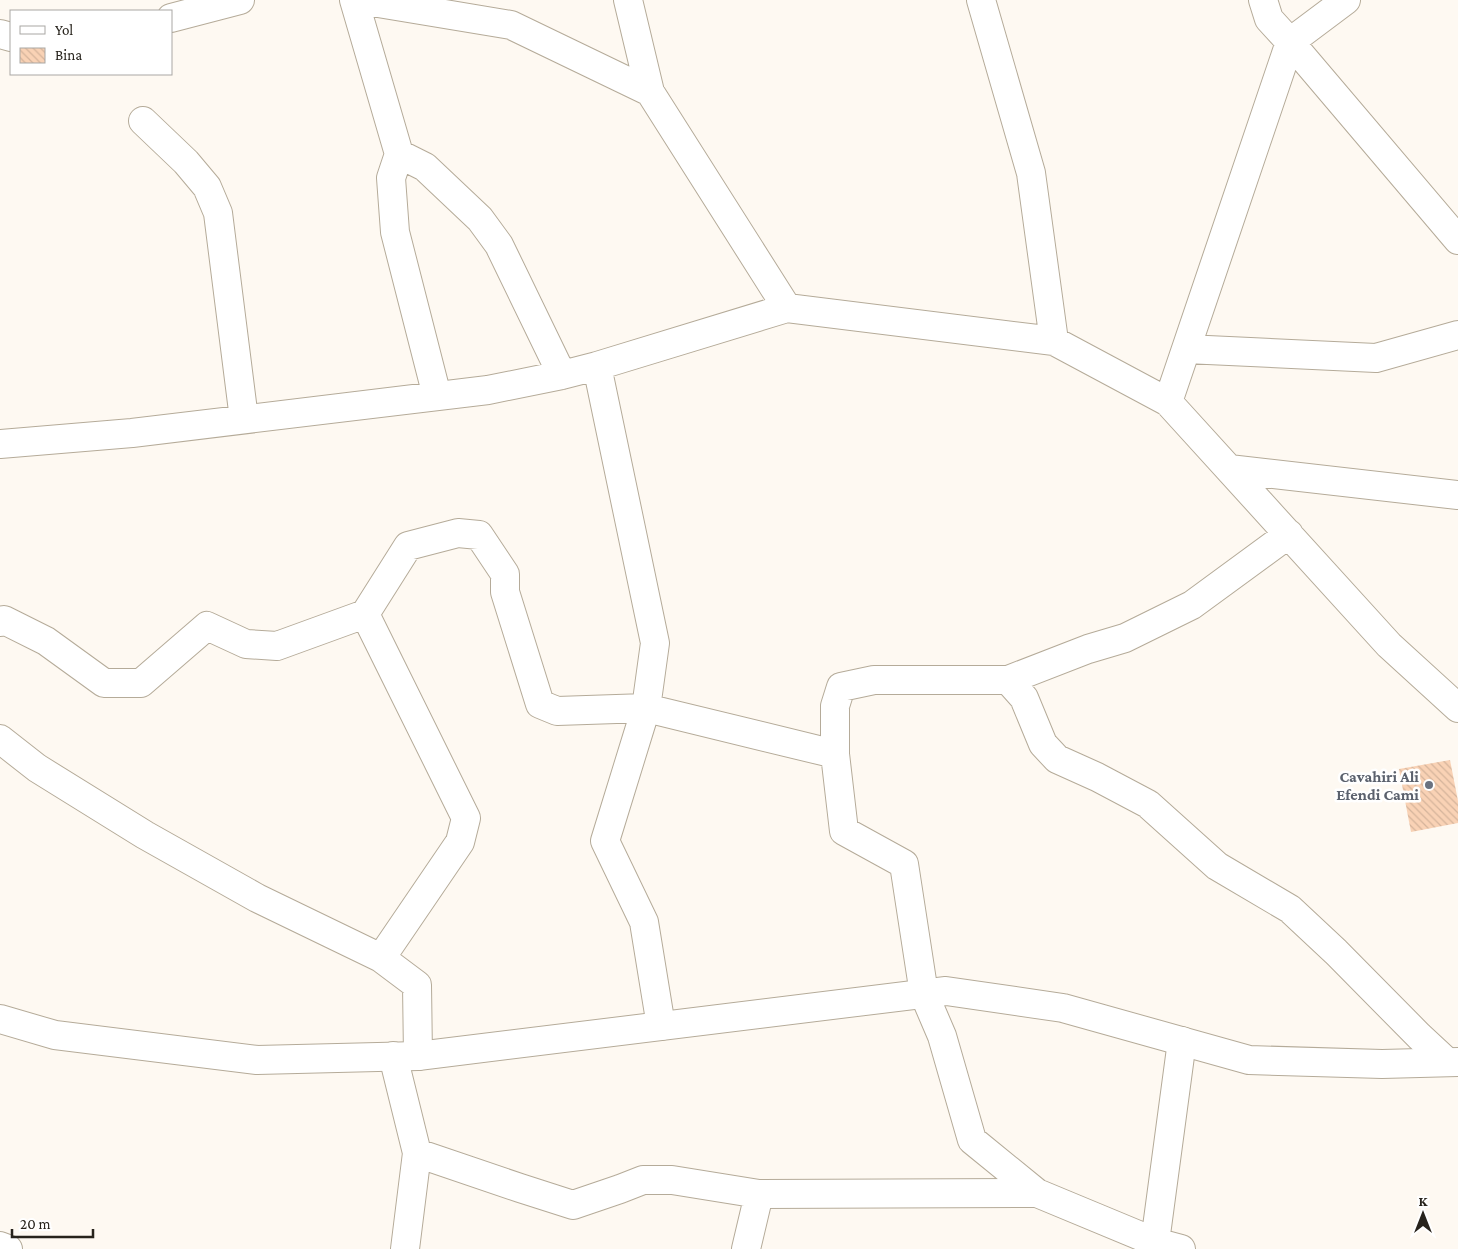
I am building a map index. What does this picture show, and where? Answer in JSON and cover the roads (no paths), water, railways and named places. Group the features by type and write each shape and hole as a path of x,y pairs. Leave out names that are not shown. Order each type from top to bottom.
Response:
{"street":[{"path":"172,18 240,0"},
{"path":"354,0 398,154 391,178 395,232 437,396"},
{"path":"360,0 511,25 650,92"},
{"path":"628,0 650,92 787,308"},
{"path":"980,0 1031,173 1054,341"},
{"path":"1263,0 1269,19 1458,240"},
{"path":"1168,402 1290,42 1346,0"},
{"path":"143,120 191,168 206,187 218,213 244,419"},
{"path":"398,154 424,167 480,219 499,245 562,375"},
{"path":"0,444 132,432 488,390 597,366 787,308 1054,341 1168,402 1389,645 1458,708"},
{"path":"1186,349 1376,358 1458,335"},
{"path":"597,366 655,643 646,708 605,841 644,922 661,1026"},
{"path":"1229,469 1458,495"},
{"path":"0,622 4,620 46,641 104,683 141,683 206,626 246,644 277,646 365,614 408,546 458,533 479,535 505,574 505,592 540,704 557,711 646,708 835,754"},
{"path":"1182,1041 1164,1247 1037,1193 972,1140 942,1036 924,994 904,864 844,831 835,754 835,706 841,687 874,680 1008,680 1088,649 1125,638 1192,604 1289,534"},
{"path":"365,614 466,818 460,842 382,958"},
{"path":"1008,680 1024,698 1043,744 1057,760 1097,776 1148,804 1217,866 1290,909 1336,952 1419,1036 1453,1062"},
{"path":"0,739 37,768 154,840 257,898 382,958 417,986 406,1056 417,1152 405,1249"},
{"path":"0,1020 55,1036 256,1060 406,1056 946,991 1063,1008 1249,1060 1382,1064 1453,1062"},
{"path":"417,1152 574,1205 643,1180 672,1180 759,1194 1037,1193"},
{"path":"746,1249 759,1194"},
{"path":"0,1246 8,1249"}],"place":[{"name":"Cavahiri Ali Efendi Cami","path":"1429,785"}]}
